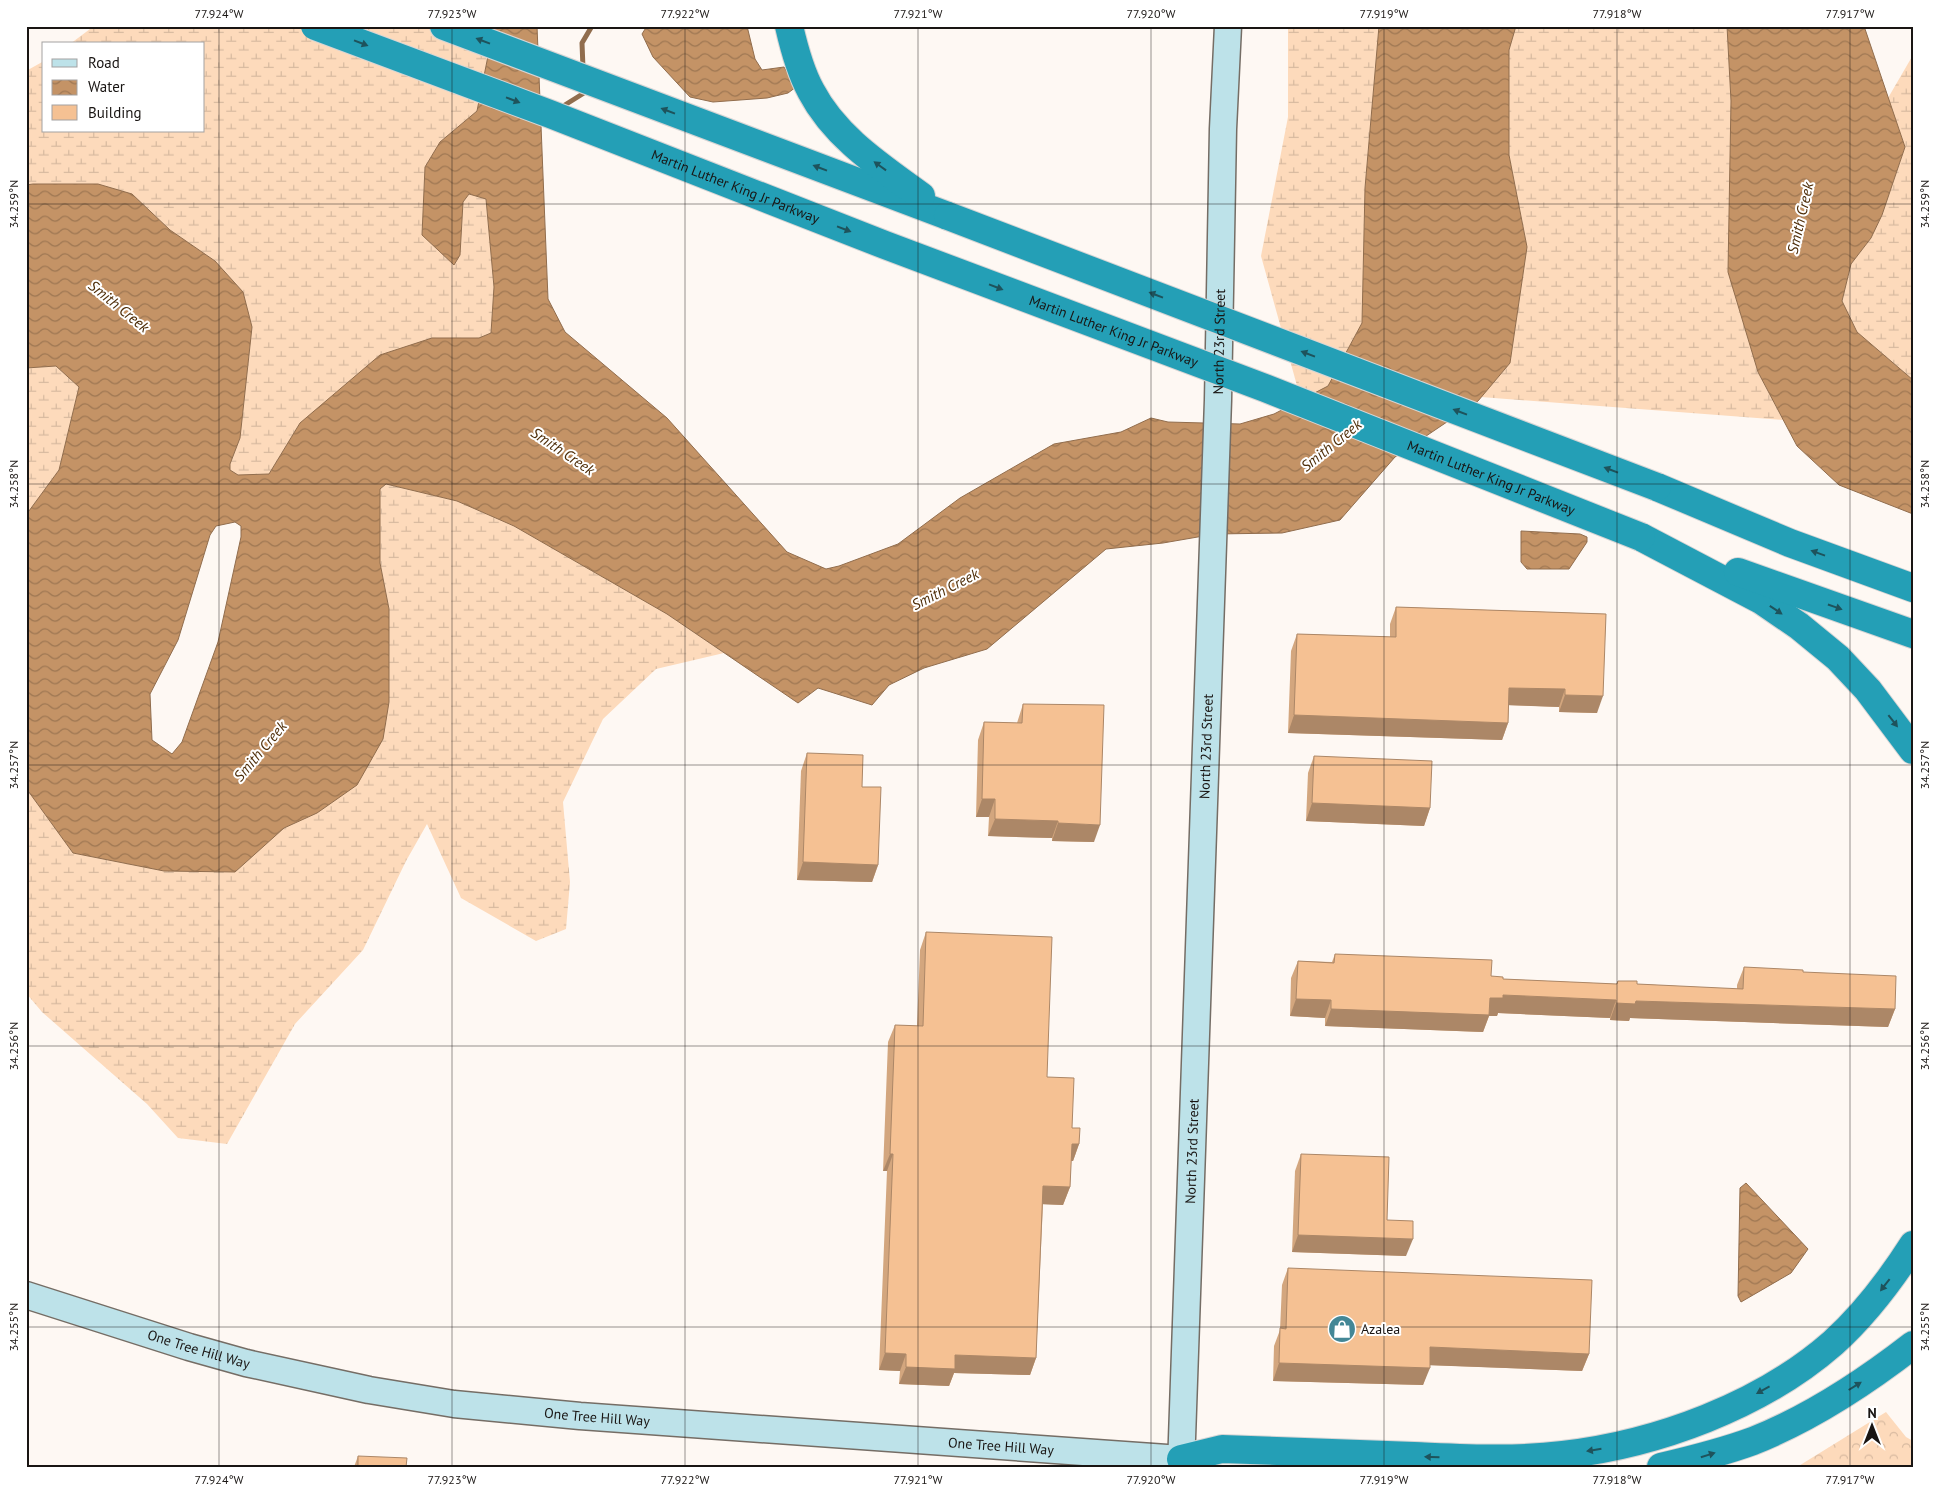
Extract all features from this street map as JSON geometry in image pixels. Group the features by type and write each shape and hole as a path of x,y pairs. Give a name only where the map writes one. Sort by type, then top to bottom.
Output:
{"highway":[{"name":"Martin Luther King Jr Parkway","path":"315,26 550,114 885,245 1265,388 1640,538 1913,634"},
{"path":"444,26 1657,487 1790,543 1913,588"},
{"path":"789,26 796,55 811,91 836,128 871,159 948,216"},
{"path":"1640,538 1762,600 1800,626 1838,658 1868,690 1913,750"},
{"path":"1189,1464 1222,1449 1508,1459 1562,1456 1621,1446 1674,1431 1734,1406 1790,1375 1832,1343 1867,1309 1898,1269 1913,1245"},
{"path":"1661,1467 1753,1441 1815,1411 1878,1371 1913,1345"}],"main road":[{"name":"North 23rd Street","path":"1189,1464 1218,400 1223,129 1228,26"},
{"name":"One Tree Hill Way","path":"26,1295 189,1347 246,1362 369,1390 454,1404 1189,1464"}],"green space":[{"path":"94,26 494,26 477,111 440,142 425,167 422,234 454,265 460,255 463,202 469,194 486,199 494,287 491,333 479,338 432,338 300,423 269,474 238,475 230,470 230,464 240,438 252,327 242,291 215,261 170,230 132,194 33,184 26,185 26,71 42,62 42,132 205,132 205,42 73,42"},
{"path":"1288,26 1379,26 1365,188 1362,323 1328,386 1301,400 1261,256 1288,117"},
{"path":"1516,26 1727,26 1731,101 1758,372 1783,420 1481,397 1510,363 1527,247 1509,155 1509,50"},
{"path":"1913,55 1913,380 1857,332 1842,301 1851,264 1871,238 1882,215 1905,147 1888,98"},
{"path":"56,366 79,387 59,470 26,515 26,368"},
{"path":"386,484 457,501 514,526 667,614 724,653 656,669 603,719 563,802 570,882 566,929 536,941 461,898 427,824 406,861 363,950 295,1024 227,1144 178,1138 147,1104 42,1012 26,993 26,788 73,853 164,871 235,872 284,828 317,813 389,609 380,563 380,489"},
{"path":"1886,1412 1906,1437 1913,1441 1913,1467 1797,1467"}],"water":[{"name":"Smith Creek","path":"494,26 537,26 548,299 565,332 667,418 787,552 826,569 898,544 960,498 1054,444 1121,432 1151,418 1168,422 1240,424 1274,414 1328,386 1362,323 1365,188 1379,26 1516,26 1509,50 1509,155 1527,247 1510,363 1478,401 1395,457 1340,520 1282,533 1215,534 1163,543 1106,549 987,649 924,668 889,685 872,705 818,688 798,703 667,614 514,526 457,501 386,484 380,489 380,563 389,609 389,702 383,739 357,785 317,813 284,828 235,872 164,871 73,853 26,788 26,515 59,470 79,387 56,366 26,368 26,185 98,184 132,194 170,230 215,261 243,292 252,327 240,438 230,464 230,470 238,475 269,474 300,423 380,355 432,338 479,338 491,333 494,287 486,199 469,194 463,202 460,255 454,265 422,235 425,167 440,142 477,111","holes":["235,522 241,526 241,537 218,642 182,742 172,754 152,740 150,694 178,640 210,535 216,526"]},
{"path":"647,26 747,26 755,59 762,70 784,67 796,87 788,93 767,98 713,102 690,97 653,57 642,34"},
{"name":"Smith Creek","path":"1727,26 1864,26 1905,147 1882,215 1871,238 1851,264 1842,301 1857,332 1913,380 1913,514 1839,485 1797,446 1758,372 1728,272 1731,101"},
{"path":"1521,531 1580,534 1587,537 1587,542 1569,569 1527,569 1521,562"},
{"path":"1746,1183 1808,1249 1791,1273 1741,1302 1738,1296 1740,1188"}],"building":[{"path":"1396,607 1606,614 1603,696 1565,695 1565,689 1509,688 1508,723 1294,715 1297,634 1396,637"},
{"path":"1023,704 1104,705 1100,825 1058,823 1058,821 995,819 995,799 982,799 984,722 1022,723"},
{"path":"807,753 863,755 862,787 881,787 878,865 803,862"},
{"path":"1314,756 1432,761 1430,808 1312,803"},
{"path":"926,932 1052,937 1047,1077 1074,1078 1072,1128 1080,1128 1079,1144 1072,1144 1070,1187 1043,1186 1036,1358 955,1355 955,1369 906,1367 906,1354 885,1353 893,1154 890,1154 895,1025 923,1026"},
{"path":"1335,954 1492,960 1491,976 1503,977 1503,979 1617,984 1618,981 1637,981 1637,984 1743,989 1744,967 1803,970 1803,972 1896,976 1895,1009 1636,1001 1635,1004 1616,1003 1616,1000 1503,995 1503,998 1490,998 1489,1015 1331,1009 1331,1000 1296,999 1298,961 1334,963"},
{"path":"1301,1154 1389,1157 1387,1220 1413,1221 1413,1239 1298,1235"},
{"path":"1288,1268 1592,1280 1589,1354 1430,1347 1430,1368 1279,1363 1280,1328 1286,1329"},
{"path":"358,1456 407,1458 406,1467 358,1467"}],"waterway":[{"path":"583,68 582,43 592,26"},
{"path":"560,108 584,93 583,87"}],"place":[{"name":"Azalea","path":"1342,1329"}]}
